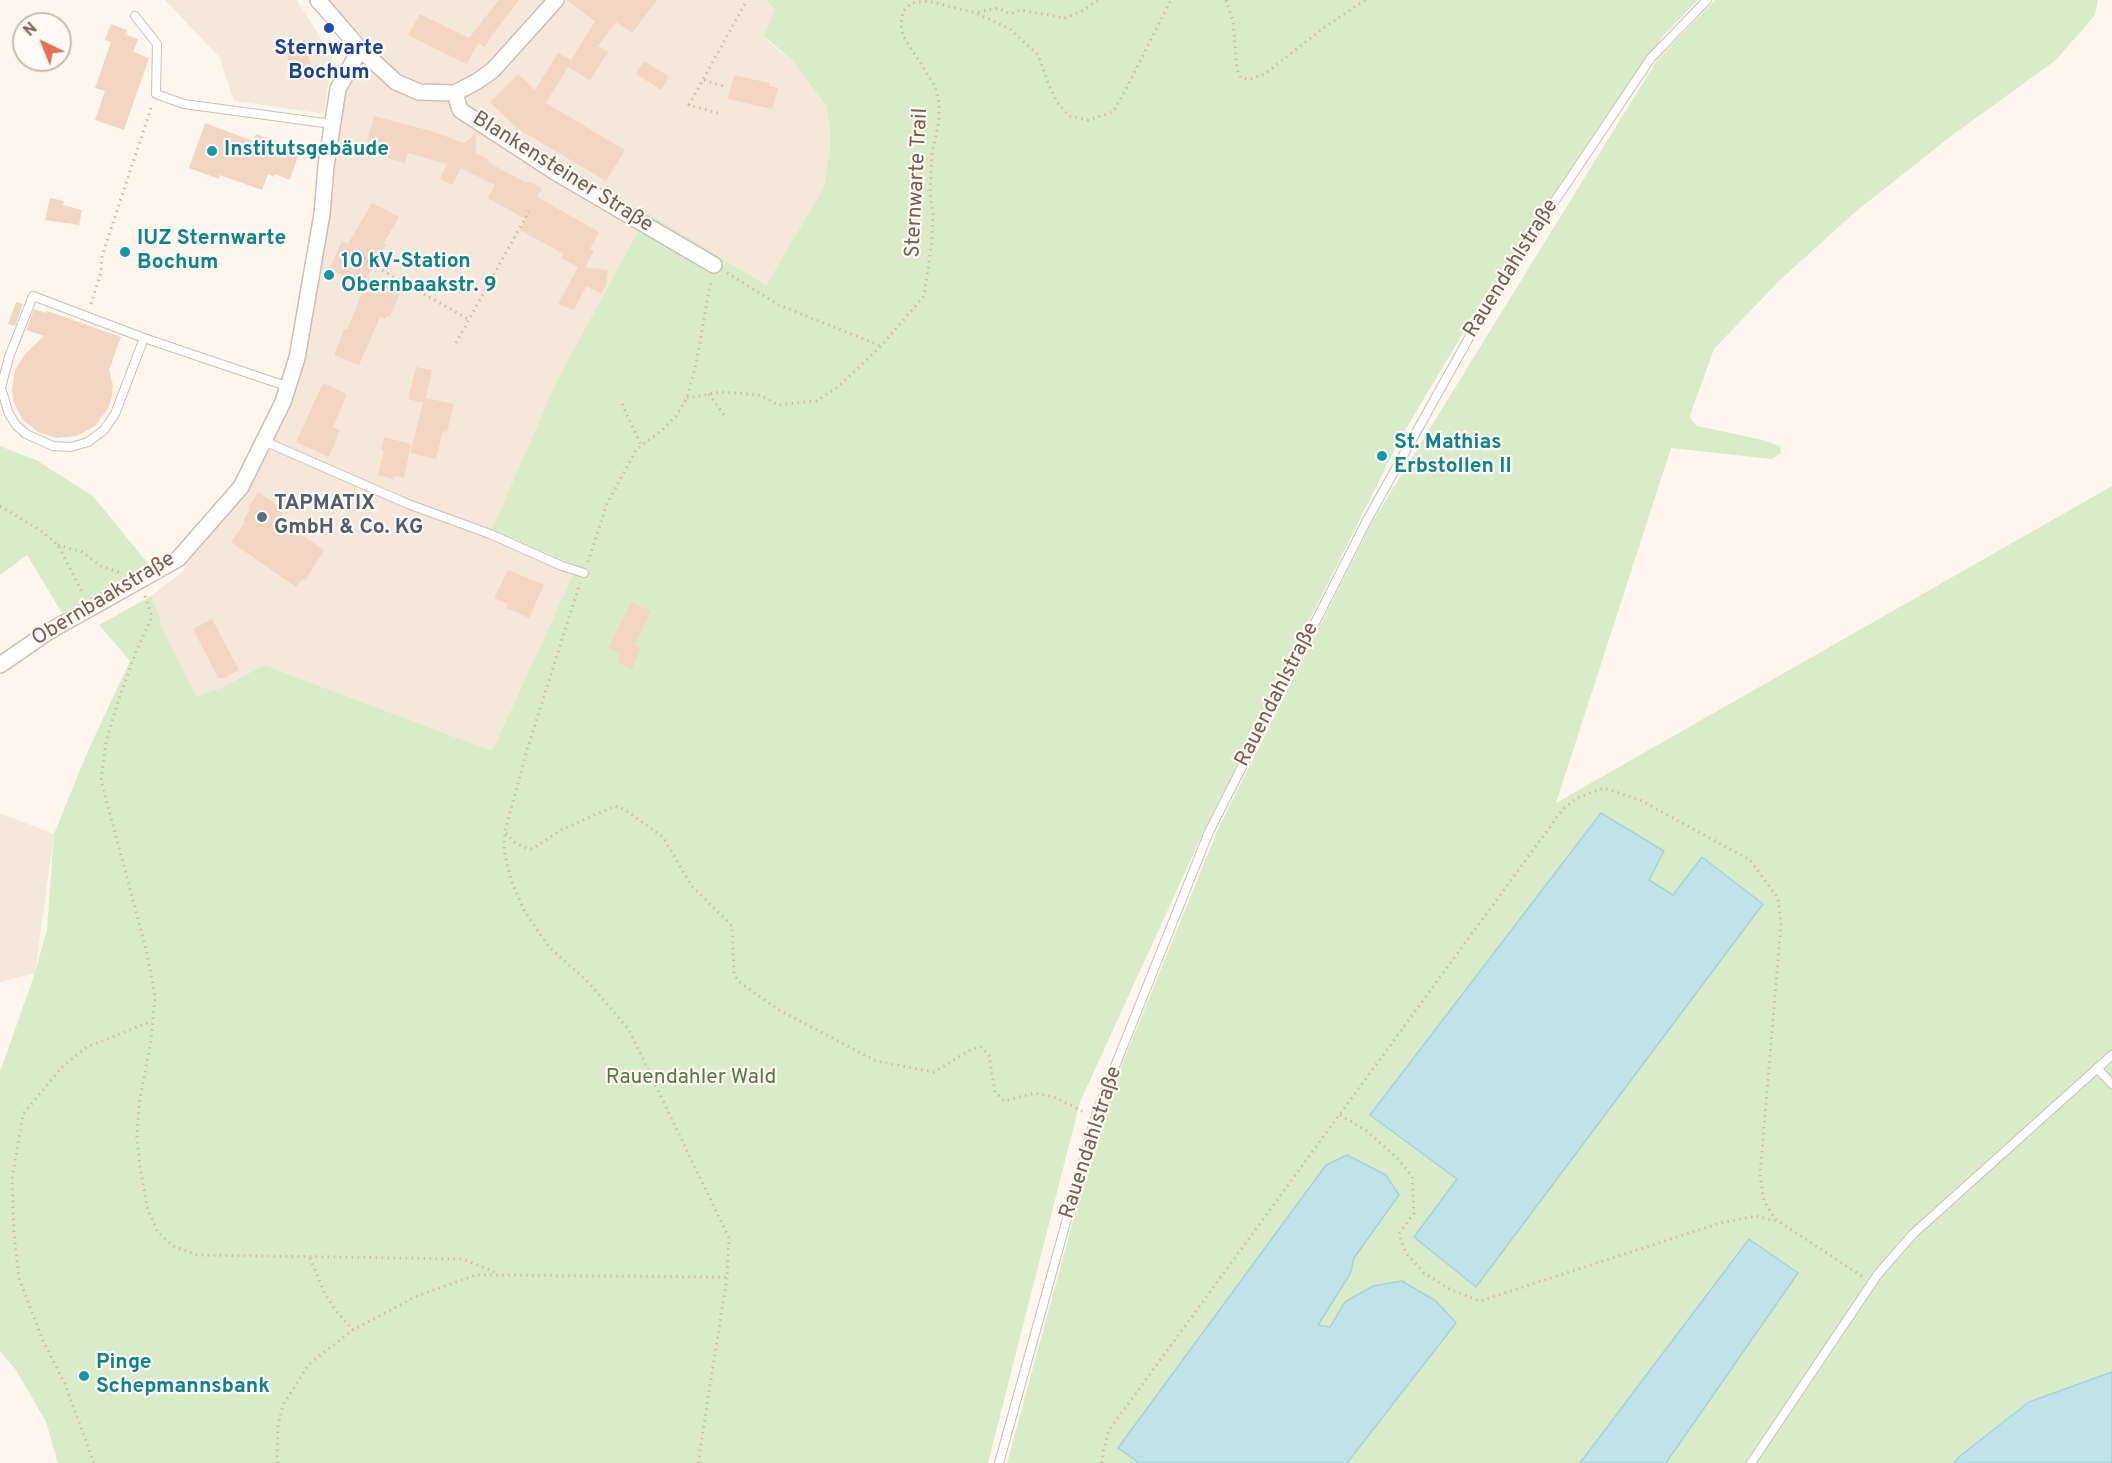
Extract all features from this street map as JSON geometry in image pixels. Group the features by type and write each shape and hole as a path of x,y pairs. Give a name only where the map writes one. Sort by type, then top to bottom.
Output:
{"street":[{"name":"Blankensteiner Straße","path":"318,0 360,49 396,82 418,92 455,93 493,70 556,0"},
{"name":"Obernbaakstraße","path":"0,665 48,632 178,559 241,487 289,387 297,358 317,247 338,89 360,49"},
{"name":"Blankensteiner Straße","path":"455,93 460,110 678,252 714,265"}],"lane":[{"name":"Rauendahlstraße","path":"999,1463 1095,1118 1209,832 1366,522 1499,284 1651,58 1707,0"},
{"path":"135,16 157,44 156,94 183,104 332,124"},
{"path":"144,338 115,414 104,430 88,441 71,447 53,446 26,434 9,414 1,388 9,357 33,296 144,338 289,387"},
{"path":"264,441 408,504 490,534 562,566 584,573"},
{"path":"1751,1463 1872,1283 1913,1234 2112,1055"},
{"path":"2097,1068 2112,1084"}],"path":[{"path":"718,113 689,105 747,0"},
{"path":"976,13 998,8 1010,14 1020,10 1065,18 1082,11 1098,0"},
{"name":"Sternwarte Trail","path":"687,398 721,392 760,395 778,405 817,401 838,386 881,346 924,296 932,241 933,216 930,191 932,153 939,121 939,102 935,86 903,36 901,25 903,11 912,3 928,2 976,13 1010,29 1038,55 1057,102 1069,116 1088,120 1113,111 1171,0"},
{"path":"1226,0 1233,20 1237,69 1241,78 1250,79 1265,74 1322,29 1365,0"},
{"path":"704,80 723,86"},
{"path":"94,295 101,272 102,256 156,94"},
{"path":"456,343 528,211"},
{"path":"365,257 364,260 468,319"},
{"path":"698,1463 727,1277 729,1238 628,1030 588,983 549,947 525,912 511,880 504,850 505,831 527,750 608,504 623,471 636,450 676,416 687,398 696,364 714,265 778,305 881,346"},
{"path":"710,394 726,418"},
{"path":"622,404 641,445"},
{"path":"0,506 40,530 58,545 82,552 106,569 129,574 139,582 152,617 120,696 106,741 100,780 152,973 155,997 151,1041 139,1104 137,1137 147,1207 157,1231 173,1246 197,1255 463,1259 480,1264 497,1273"},
{"path":"58,545 92,608"},
{"path":"1102,1463 1102,1452 1109,1430 1563,809 1578,798 1604,788 1640,800 1750,860 1778,898 1780,924 1760,1175 1764,1201 1775,1219 1872,1283"},
{"path":"505,831 514,842 532,849 561,830 615,806 624,809 663,837 691,885 732,926 734,973 738,981 779,1010 876,1061 934,1072 972,1049 981,1047 989,1055 995,1092 1004,1101 1035,1094 1054,1097 1095,1118"},
{"path":"94,1463 65,1384 43,1341 18,1278 12,1179 23,1114 63,1066 87,1047 152,1021"},
{"path":"1340,1115 1366,1131 1397,1158 1412,1176 1414,1214 1399,1234 1406,1253 1424,1273 1433,1279 1451,1290 1480,1301 1720,1223 1756,1216 1779,1222"},
{"path":"310,1258 325,1294 353,1330"},
{"path":"277,1463 278,1426 283,1405 309,1364 353,1330 383,1312 450,1283 476,1275 497,1273 727,1277"}],"shaded area":[{"path":"165,0 297,0 332,56 324,114 234,101 220,58"},
{"path":"325,0 766,0 775,10 768,41 794,62 826,106 830,127 830,148 823,189 766,285 648,213 558,378 493,530 577,566 492,751 264,665 223,687 196,696 160,622 160,616 151,596 184,571 186,550 240,485 285,389 340,90 360,49"},
{"path":"0,813 54,834 35,973 0,982"}],"green space":[{"name":"Rauendahler Wald","path":"766,0 1698,0 1663,36 1497,276 1401,437 1204,831 1080,1102 988,1463 58,1463 46,1422 16,1370 0,1351 0,1072 35,973 47,929 54,834 87,753 130,661 99,625 151,596 160,616 160,622 196,696 223,687 264,665 492,751 577,566 492,530 558,378 648,213 766,285 823,189 830,148 830,127 826,106 794,62 764,36 775,10"},
{"path":"1715,0 2098,0 2095,15 2056,60 1951,136 1854,213 1779,281 1714,349 1690,415 1692,421 1697,426 1763,440 1780,446 1781,453 1772,459 1671,448 1556,803 2112,486 2112,1463 1347,1463 1456,1323 1402,1281 1373,1286 1345,1302 1330,1327 1317,1325 1350,1274 1354,1258 1399,1195 1347,1155 1326,1165 1118,1448 1139,1463 1007,1463 1103,1111 1218,829 1371,524 1657,60"},
{"path":"0,446 36,460 93,496 149,565 62,613 27,555 0,575"}],"water":[{"path":"1601,813 1664,851 1649,880 1673,895 1702,857 1763,904 1476,1287 1414,1237 1457,1179 1370,1115"},
{"path":"1347,1155 1386,1175 1399,1195 1354,1258 1350,1274 1318,1325 1330,1327 1345,1302 1373,1286 1402,1281 1436,1301 1456,1323 1347,1463 1139,1463 1118,1448 1326,1165"},
{"path":"1749,1239 1798,1273 1666,1463 1580,1463"},
{"path":"2112,1372 2112,1463 1954,1463 2029,1402"}],"building":[{"path":"499,0 519,0 485,47 478,43 467,64 408,35 420,14 469,38"},
{"path":"566,0 657,0 632,33 616,22 598,46 608,52 590,80 568,67 546,103 625,150 606,181 518,129 490,102 518,74 535,90 558,53 571,60 595,21"},
{"path":"111,24 127,30 125,34 138,39 133,52 149,58 124,130 95,120 105,91 95,88 111,42 105,40"},
{"path":"306,40 313,78 292,81 285,44"},
{"path":"644,61 669,76 661,90 636,74"},
{"path":"734,75 769,83 769,86 778,88 772,109 728,99"},
{"path":"374,116 431,131 464,143 476,133 476,153 526,183 527,181 542,188 537,197 599,232 590,249 594,251 585,267 608,270 606,285 601,294 586,286 574,310 558,304 578,267 561,258 564,254 520,230 525,219 488,198 495,185 461,168 452,185 440,179 447,164 408,153 405,163 388,158 385,147 367,142"},
{"path":"205,123 253,141 256,134 300,150 290,180 275,174 274,177 268,174 262,190 220,175 219,179 189,168"},
{"path":"50,198 64,201 63,205 82,210 79,225 45,220"},
{"path":"372,203 399,217 362,286 330,268 342,241 348,244"},
{"path":"368,278 401,291 390,317 387,316 386,319 380,317 359,365 334,355"},
{"path":"16,302 23,304 15,326 8,324"},
{"path":"34,309 46,313 47,311 121,337 109,370 113,385 108,409 95,426 77,436 57,438 38,432 22,419 13,400 15,370 25,354 44,336 26,330"},
{"path":"416,367 432,370 426,398 454,404 447,432 443,431 436,459 410,453 423,403 408,399"},
{"path":"323,383 347,394 333,427 340,430 329,457 296,442"},
{"path":"384,437 411,444 404,478 394,476 393,479 378,475 384,451 381,450"},
{"path":"258,492 285,510 279,520 324,550 305,581 302,579 296,587 231,542 245,522 243,521 250,509 248,508"},
{"path":"508,570 544,585 529,618 506,608 508,604 494,598"},
{"path":"631,602 651,611 635,645 641,648 632,669 617,662 620,654 608,648"},
{"path":"212,619 239,670 224,678 218,678 193,629"}],"place":[{"name":"Sternwarte Bochum","path":"329,28"},
{"name":"Institutsgebäude","path":"212,151"},
{"name":"IUZ Sternwarte Bochum","path":"125,252"},
{"name":"10 kV-Station Obernbaakstr. 9","path":"329,275"},
{"name":"St. Mathias Erbstollen II","path":"1382,456"},
{"name":"TAPMATIX GmbH & Co. KG","path":"262,517"},
{"name":"Pinge Schepmannsbank","path":"84,1376"}]}
